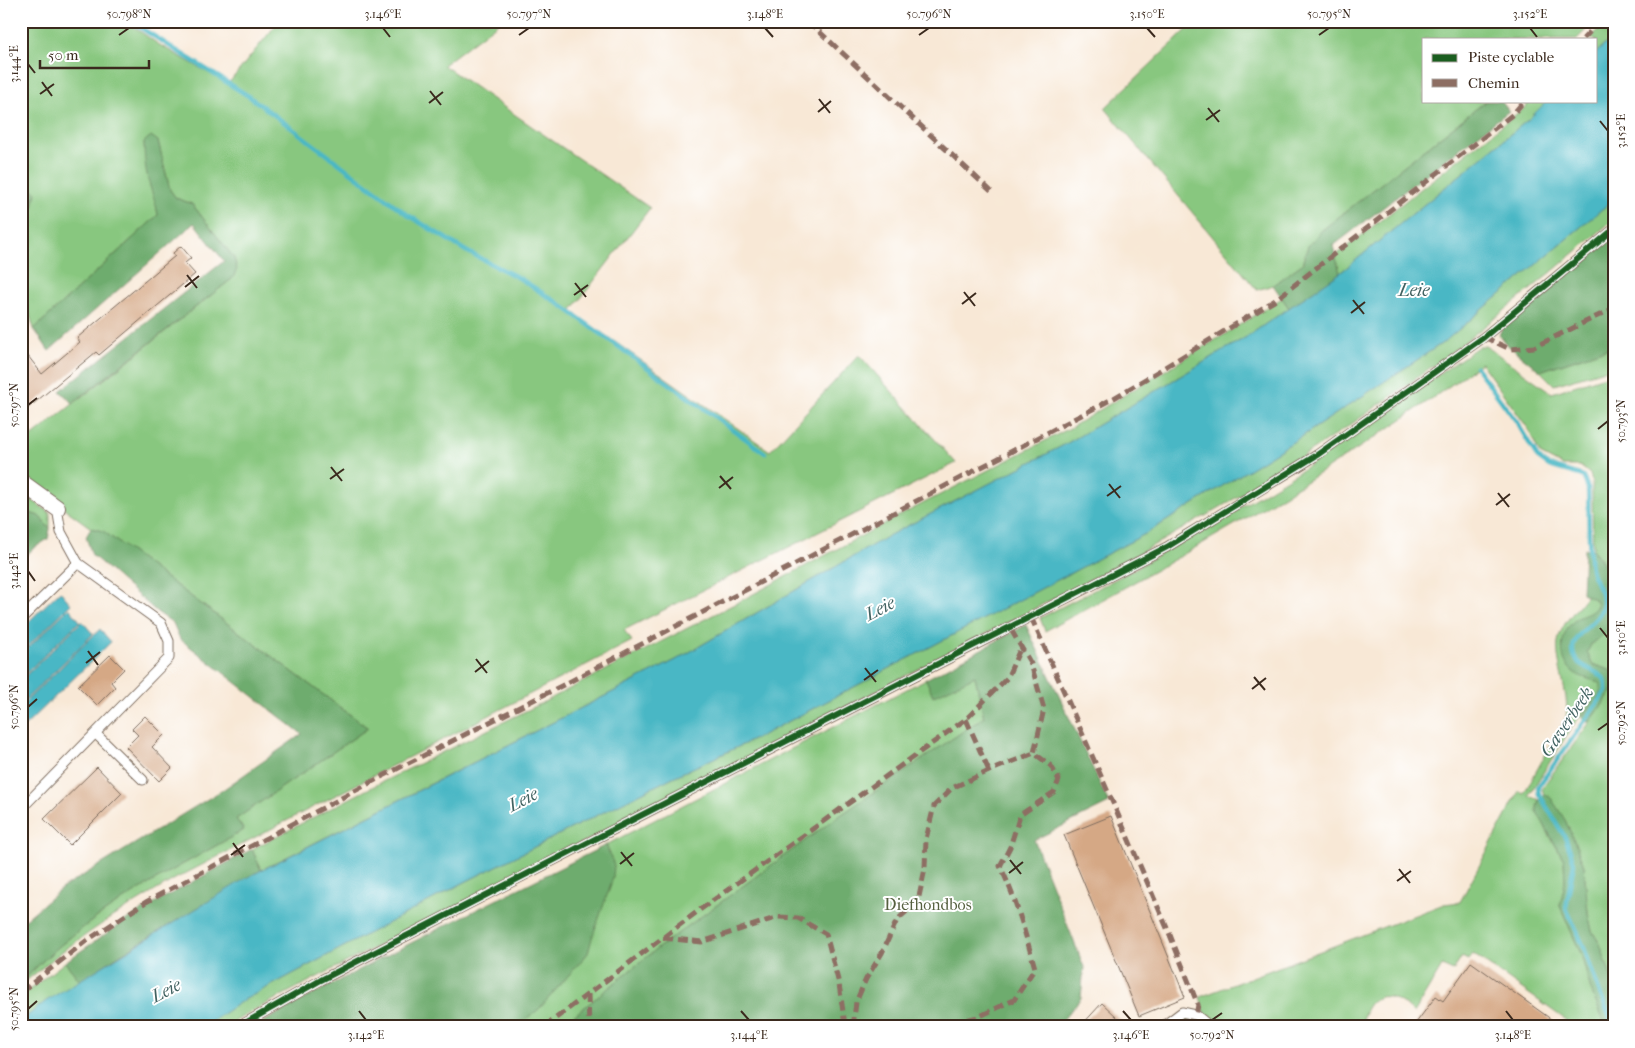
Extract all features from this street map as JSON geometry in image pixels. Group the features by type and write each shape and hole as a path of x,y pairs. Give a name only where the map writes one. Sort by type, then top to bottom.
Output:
{"street":[{"path":"21,482 56,508"}],"lane":[{"path":"238,1027 321,980 1167,547 1317,455 1484,337 1614,229"},
{"path":"21,809 169,658 169,641 161,623 78,563 62,532 56,508"},
{"path":"21,619 78,563"},
{"path":"96,734 143,780"},
{"path":"1162,1027 1182,1012 1196,1015 1211,1027"}],"green space":[{"path":"21,21 125,21 158,44 228,84 279,21 501,21 443,65 650,208 571,311 770,451 859,355 956,463 624,630 632,641 175,879 112,917 64,950 21,985 45,959 98,917 155,880 244,830 236,819 368,728 103,531 91,528 21,477 21,445 233,278 234,258 192,204 176,198 170,190 158,141 144,142 148,180 158,215 34,329 21,285 21,211 28,210 31,186 21,181"},
{"path":"1196,21 1595,21 1578,38 1422,38 1422,102 1485,102 1321,231 1308,246 1302,264 1273,285 1257,290 1105,108"},
{"path":"1608,21 1614,21 1614,36 1598,51 1598,38 1590,38"},
{"path":"1485,102 1502,102 1509,111 1333,246 1340,273 1289,308 1273,285 1302,264 1308,246 1321,231"},
{"path":"1529,102 1546,102 1529,119 1340,273 1335,256 1524,108"},
{"path":"151,136 158,141 170,190 176,198 192,204 234,258 237,269 233,278 73,403 60,391 224,261 194,223 49,351 34,329 158,215 145,160 144,142"},
{"path":"21,181 31,186 36,193 33,207 21,211"},
{"path":"1614,199 1614,219 1483,328 1392,396 1298,460 1207,515 1078,586 808,727 312,980 245,1015 227,1027 203,1027 242,1001 463,883 673,777 755,739 1147,533 1304,435 1444,342"},
{"path":"1614,230 1614,346 1540,371 1505,343 1499,335 1502,328"},
{"path":"1282,298 1289,308 1248,336 1066,444 890,535 676,660 261,870 252,849 540,704 1070,428"},
{"path":"1479,346 1485,346 1493,351 1552,393 1614,373 1614,589 1601,559 1593,550 1592,482 1590,474 1580,466 1563,466 1540,454 1527,427 1481,363 1376,437 1268,505 1213,538 1045,631 1040,618 1129,572 1313,463"},
{"path":"1614,346 1614,367 1554,385 1540,371"},
{"path":"21,492 50,513 50,529 39,516 21,510"},
{"path":"21,510 39,516 50,529 48,539 21,560"},
{"path":"91,528 103,531 368,728 236,819 244,830 155,880 98,917 45,959 21,983 21,923 61,889 224,789 302,734 180,639 173,623 157,612 92,555 86,537"},
{"path":"1584,549 1593,550 1606,569 1610,578 1613,597 1610,630 1592,643 1587,652 1592,664 1612,671 1614,689 1589,723 1581,717 1600,693 1600,683 1580,676 1571,670 1562,651 1566,630 1575,620 1593,611 1597,605 1594,599 1582,593"},
{"path":"1587,595 1594,599 1597,605 1589,614 1577,618 1571,670 1600,683 1601,692 1574,724 1529,795 1539,800 1537,807 1547,831 1564,860 1565,882 1560,906 1581,954 1591,990 1606,1027 1562,1027 1566,1020 1473,954 1468,960 1462,957 1453,971 1442,966 1414,1013 1393,998 1379,997 1373,1001 1363,1017 1366,1027 1221,1027 1205,1014 1200,997 1444,904 1460,902 1519,791 1524,793 1566,718 1566,698 1559,664 1558,643 1565,624"},
{"path":"1614,611 1614,683 1612,671 1592,664 1587,652 1592,643 1610,629"},
{"name":"Diefhondbos","path":"1026,625 1109,803 1034,840 1084,967 1081,998 1057,1027 560,1027 658,948 832,821 984,717 975,676 933,696 926,679"},
{"path":"975,676 984,717 832,821 658,948 560,1027 516,1027 539,1009 588,953 610,853 606,845 926,679 933,695"},
{"path":"1614,689 1614,986 1600,944 1592,931 1588,913 1584,866 1565,820 1549,796 1544,795 1542,788"},
{"path":"1544,795 1549,795 1565,820 1584,866 1588,913 1592,931 1600,944 1614,986 1614,1027 1606,1027 1591,990 1581,954 1560,906 1565,882 1564,860 1537,812 1538,802"},
{"path":"606,845 614,865 613,878 588,953 539,1009 516,1027 254,1027 385,956"},
{"path":"252,849 261,870 121,954 80,981 65,962 156,902"},
{"path":"65,962 80,981 46,1001 21,1021 21,996"},
{"path":"1186,1016 1201,1027 1169,1027 1180,1018"}],"water":[{"name":"Leie","path":"1614,36 1614,199 1444,342 1304,435 1147,533 755,739 673,777 463,883 242,1001 203,1027 21,1027 21,1021 46,1001 248,877 676,660 890,535 1066,444 1248,336 1340,273 1529,119 1546,102 1598,102 1598,51"},
{"path":"60,591 71,604 21,653 21,629"},
{"path":"69,608 80,621 21,678 21,655"},
{"path":"82,621 93,634 21,704 21,680"},
{"path":"100,629 111,642 21,730 21,706"}],"building":[{"path":"181,246 191,258 185,263 195,274 99,355 96,352 21,414 21,347 42,374 80,342 77,338 175,256 173,253"},
{"path":"110,655 124,669 111,682 115,687 97,705 78,686"},
{"path":"145,716 164,735 152,747 172,768 159,781 126,747 138,735 132,729"},
{"path":"97,767 122,793 70,845 44,819"},
{"path":"1111,816 1185,997 1139,1016 1064,835"},
{"path":"1471,962 1562,1027 1413,1027 1436,996 1443,1001"},
{"path":"1102,1003 1117,1017 1127,1027 1080,1027"}],"waterway":[{"path":"130,21 250,97 408,215 466,251 519,278 561,305 765,453"},
{"name":"Gaverbeek","path":"1476,367 1516,421 1538,458 1549,466 1583,476 1588,488 1591,569 1603,601 1599,615 1578,636 1573,649 1577,661 1602,676 1605,681 1606,691 1538,787 1539,794 1566,839 1574,863 1566,908 1583,945 1614,1027"}],"marked path":[{"path":"808,21 993,193"},
{"path":"1584,38 1600,21"},
{"path":"21,992 86,941 146,902 381,777 567,683 1114,398 1274,301 1513,114 1523,102"},
{"path":"1484,337 1510,349 1534,347 1614,308"},
{"path":"1031,617 1170,935 1198,1005 1196,1015"},
{"path":"923,1027 978,1017 1014,1000 1035,968 1024,929 1000,866 1010,847 1020,815 1054,792 1059,780 1051,766 1034,753 1044,709 1031,664 1010,628"},
{"path":"544,1027 701,909 966,719 1007,678 1021,647"},
{"path":"966,719 989,771"},
{"path":"853,1027 856,1002 866,979 882,953 897,920 918,901 925,869 926,839 934,806 952,788 1034,753"},
{"path":"663,938 702,942 778,917 798,918 826,934 839,984 845,1025 847,1027"},
{"path":"588,994 589,1027"}],"cycle path":[{"path":"238,1027 321,980 1167,547 1317,455 1484,337 1614,229"}]}
